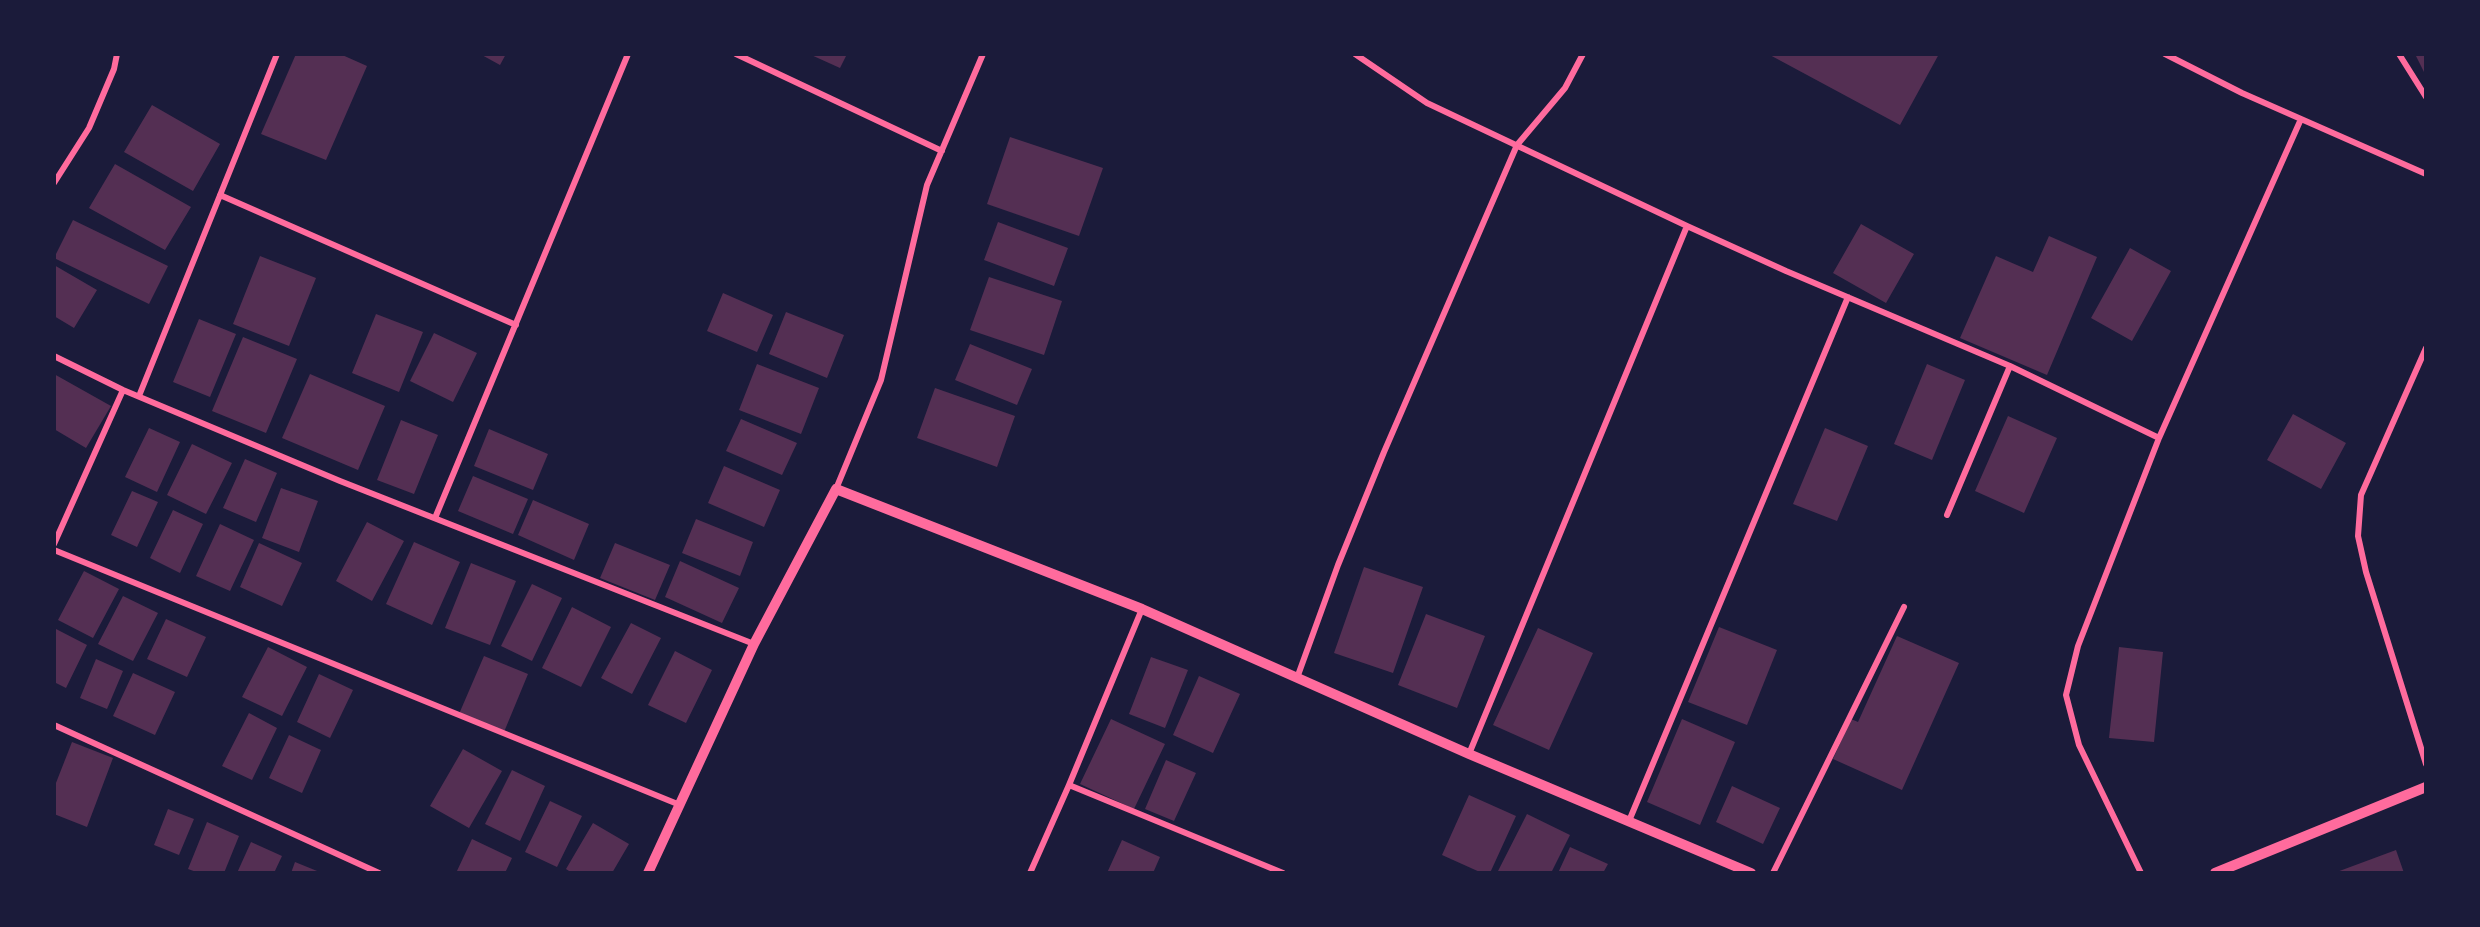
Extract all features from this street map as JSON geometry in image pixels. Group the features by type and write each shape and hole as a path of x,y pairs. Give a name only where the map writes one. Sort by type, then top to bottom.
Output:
{"street":[{"path":"54,183 89,128 114,69 117,54"},
{"path":"139,396 277,54"},
{"path":"435,519 628,54"},
{"path":"736,54 942,151"},
{"path":"648,873 754,644 836,489 881,380 927,185 983,54"},
{"path":"1355,54 1427,103 1687,226 2010,366 2159,438"},
{"path":"1297,678 1338,566 1384,452 1517,145 1565,88 1583,54"},
{"path":"2165,54 2242,93 2426,174"},
{"path":"2399,54 2426,98"},
{"path":"2141,873 2079,745 2066,695 2078,646 2159,438 2301,119"},
{"path":"220,195 516,325"},
{"path":"1469,754 1687,226"},
{"path":"1629,821 1848,297"},
{"path":"2426,348 2361,495 2358,536 2366,572 2426,765"},
{"path":"54,356 123,390 340,481 754,644"},
{"path":"1947,515 2010,366"},
{"path":"54,544 123,390"},
{"path":"836,489 1142,609 1469,754 1751,873"},
{"path":"54,550 680,805"},
{"path":"1773,873 1904,607"},
{"path":"1030,873 1070,785 1142,609"},
{"path":"54,725 379,873"},
{"path":"1070,785 1283,873"},
{"path":"2215,873 2426,787"}],"building":[{"path":"296,54 340,54 367,66 326,160 261,134"},
{"path":"480,54 506,54 500,65"},
{"path":"809,54 847,54 840,68"},
{"path":"1768,54 1939,54 1900,125"},
{"path":"2415,54 2426,54 2426,76"},
{"path":"152,105 220,144 193,191 124,152"},
{"path":"1010,137 1103,168 1079,236 987,204"},
{"path":"115,164 191,207 165,250 89,208"},
{"path":"73,220 168,266 149,304 54,258"},
{"path":"998,222 1068,248 1054,286 984,260"},
{"path":"1861,224 1914,254 1886,303 1833,273"},
{"path":"2049,236 2097,257 2047,375 1960,338 1996,256 2033,272"},
{"path":"2130,248 2171,271 2132,341 2091,318"},
{"path":"260,256 316,278 289,346 233,324"},
{"path":"54,265 97,290 74,328 54,316"},
{"path":"989,277 1062,301 1044,355 970,330"},
{"path":"723,293 773,315 757,352 707,331"},
{"path":"786,312 844,335 827,378 769,354"},
{"path":"376,314 423,332 399,392 352,373"},
{"path":"199,319 236,334 210,397 173,382"},
{"path":"434,333 477,353 453,402 410,381"},
{"path":"243,337 297,359 266,433 212,411"},
{"path":"970,344 1032,369 1017,405 955,380"},
{"path":"757,364 819,388 801,434 739,410"},
{"path":"1927,364 1965,380 1932,460 1894,444"},
{"path":"54,374 111,406 86,448 54,429"},
{"path":"310,374 385,406 358,470 282,438"},
{"path":"935,388 1015,416 997,467 917,438"},
{"path":"2293,414 2346,443 2321,489 2267,460"},
{"path":"2008,416 2057,438 2024,513 1975,491"},
{"path":"741,419 797,443 782,475 726,451"},
{"path":"401,420 438,435 414,494 377,480"},
{"path":"149,428 180,442 157,492 125,477"},
{"path":"1825,428 1868,446 1837,521 1793,504"},
{"path":"489,429 548,454 533,490 474,466"},
{"path":"192,444 232,463 206,514 167,495"},
{"path":"245,459 277,473 256,522 223,508"},
{"path":"724,466 780,490 764,527 708,503"},
{"path":"473,476 528,499 513,534 458,511"},
{"path":"281,488 318,501 299,552 262,538"},
{"path":"132,491 158,502 137,547 111,535"},
{"path":"533,500 589,524 574,560 518,535"},
{"path":"173,510 203,524 180,573 150,558"},
{"path":"696,519 753,542 740,576 682,553"},
{"path":"367,522 404,541 372,601 336,581"},
{"path":"220,524 254,540 230,591 196,576"},
{"path":"414,542 460,562 432,625 386,604"},
{"path":"259,543 302,563 282,606 240,587"},
{"path":"615,543 670,565 655,600 600,578"},
{"path":"680,561 739,588 722,623 665,597"},
{"path":"471,563 516,581 490,645 445,628"},
{"path":"1364,567 1423,587 1393,673 1334,653"},
{"path":"84,571 119,589 93,638 58,620"},
{"path":"532,584 562,598 532,661 501,646"},
{"path":"123,596 158,613 133,661 98,644"},
{"path":"572,607 611,627 581,687 542,668"},
{"path":"1426,614 1485,636 1457,708 1398,685"},
{"path":"166,619 206,637 187,677 147,659"},
{"path":"631,623 661,638 632,694 601,678"},
{"path":"1719,627 1777,650 1747,725 1688,702"},
{"path":"1538,628 1593,653 1549,750 1493,725"},
{"path":"56,629 87,645 66,688 54,682 54,633"},
{"path":"1897,636 1959,663 1902,790 1833,759 1851,719 1858,722"},
{"path":"268,647 307,667 282,716 242,697"},
{"path":"2119,647 2163,652 2154,742 2109,738"},
{"path":"675,651 712,670 686,723 648,705"},
{"path":"484,656 528,674 504,732 459,714"},
{"path":"1151,657 1188,670 1165,728 1129,714"},
{"path":"96,659 123,671 107,709 80,698"},
{"path":"133,673 175,692 155,735 113,716"},
{"path":"319,674 353,690 330,738 297,722"},
{"path":"1199,676 1240,694 1213,753 1173,735"},
{"path":"249,713 277,728 252,780 222,766"},
{"path":"1111,719 1165,744 1134,809 1080,784"},
{"path":"1682,719 1735,742 1700,825 1647,802"},
{"path":"289,735 321,750 302,793 269,778"},
{"path":"72,742 113,758 87,827 54,814 54,788"},
{"path":"463,749 502,771 469,828 430,806"},
{"path":"1166,760 1196,773 1174,821 1145,809"},
{"path":"512,770 545,786 520,841 485,824"},
{"path":"1732,786 1780,808 1763,844 1716,822"},
{"path":"1469,795 1516,816 1490,873 1482,873 1442,855"},
{"path":"550,801 582,816 557,867 525,852"},
{"path":"168,809 194,819 179,855 154,845"},
{"path":"1527,814 1570,835 1551,873 1497,873"},
{"path":"207,822 239,836 224,873 199,873 188,869"},
{"path":"593,823 629,844 612,873 572,873 566,869"},
{"path":"472,839 512,858 505,873 456,873"},
{"path":"1122,840 1160,857 1153,873 1107,873"},
{"path":"251,842 282,856 274,873 237,873"},
{"path":"1570,847 1608,864 1603,873 1558,873"},
{"path":"2396,850 2404,873 2334,873"},
{"path":"295,862 322,873 291,873"}]}
